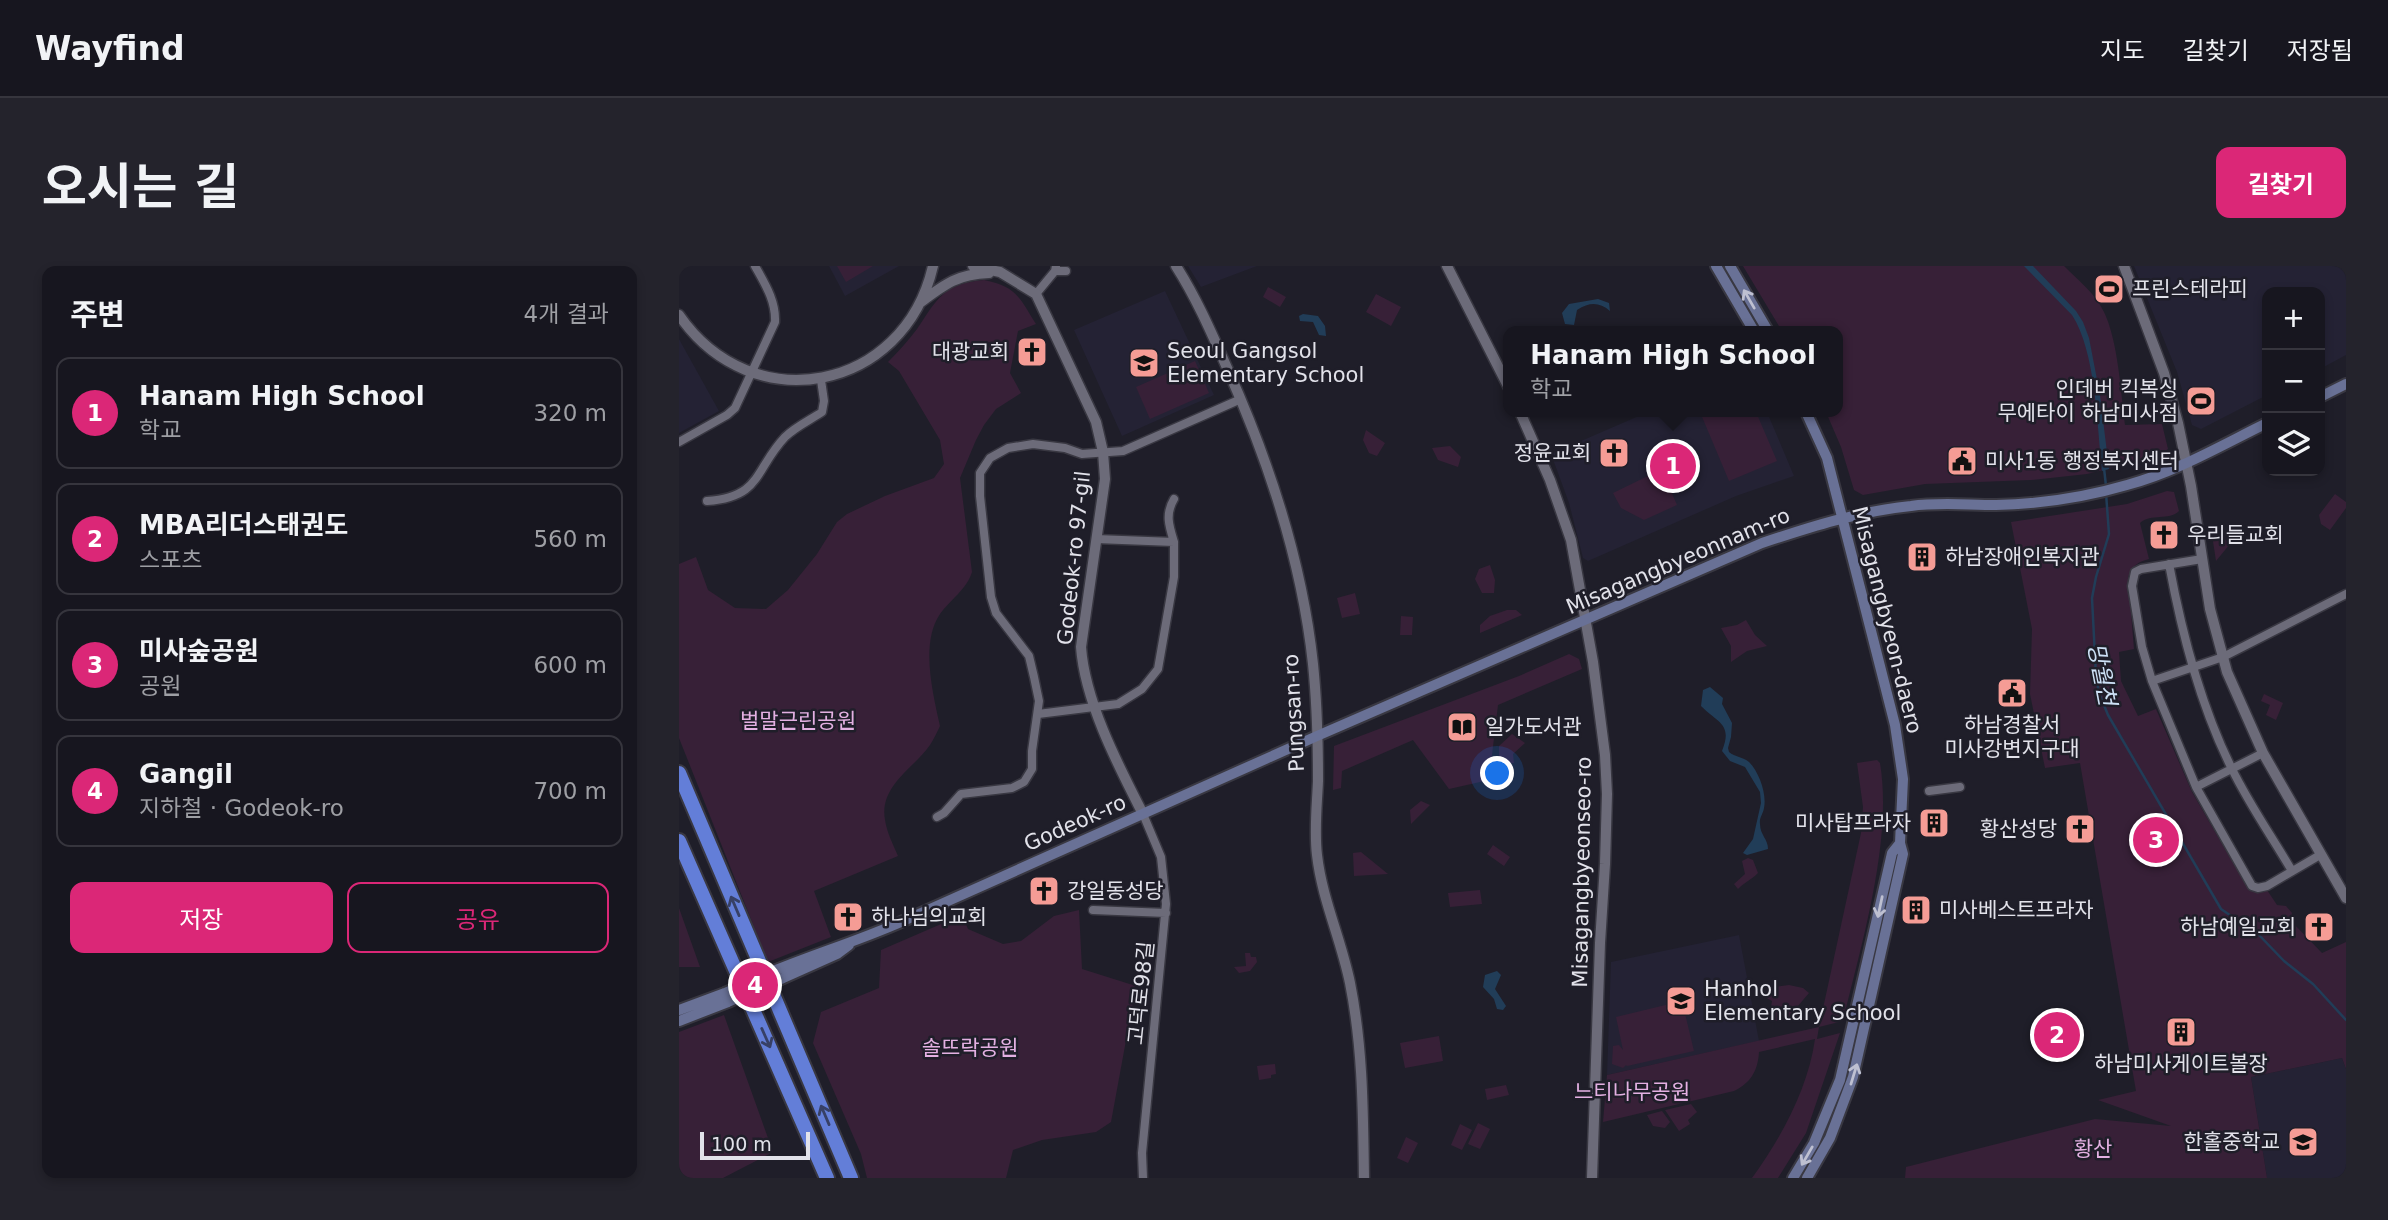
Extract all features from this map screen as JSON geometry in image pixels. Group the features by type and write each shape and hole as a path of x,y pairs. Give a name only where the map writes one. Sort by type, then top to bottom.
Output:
{"highway":[{"path":"679,774 851,1178"},
{"path":"679,841 827,1178"}],"main road":[{"path":"1716,266 1751,326"},
{"path":"1730,266 1765,326"},
{"path":"2325,394 2346,384"},
{"name":"Misagangbyeon-daero","path":"1807,1178 1830,1138 1853,1077 1903,854 1900,843 1903,779 1899,746 1827,458 1808,417"},
{"name":"Misagangbyeonnam-ro","path":"1317,736 1762,543 1817,524 1912,505 1998,505 2126,486 2186,462 2262,425"},
{"name":"Godeok-ro","path":"679,1021 726,997 837,954 849,945 1317,736"},
{"name":"Misagangbyeon-daero","path":"1793,1178 1814,1143 1840,1080 1892,853 1900,843"},
{"name":"Godeok-ro","path":"679,1010 726,997"}],"street":[{"path":"679,442 735,408 775,322 771,295 755,266"},
{"path":"679,314 699,340 722,359 751,373 788,381 821,380 873,357 892,343 919,303 933,266"},
{"path":"973,266 996,269 1036,294 1055,269 1066,271"},
{"name":"Pungsan-ro","path":"1176,266 1202,312 1241,399 1274,486 1302,594 1313,663 1317,736 1316,851 1324,896 1350,982 1357,1027 1364,1098 1364,1178"},
{"path":"1447,266 1503,376"},
{"path":"2124,266 2164,373 2186,462 2210,609 2223,657 2263,753 2346,898"},
{"path":"919,303 949,281 996,269"},
{"name":"Godeok-ro 97-gil","path":"1036,294 1096,422 1103,452 1105,479 1081,647 1083,667 1094,706 1143,814"},
{"path":"707,501 735,496 750,487 787,435 822,412 824,401 821,380"},
{"path":"937,817 961,794 1012,788 1024,782 1032,769 1031,751 1039,701 1029,656 996,613 991,597 980,496 980,473 990,458 1008,448 1033,444 1065,448 1082,454 1123,451 1241,399"},
{"name":"Misagangbyeonseo-ro","path":"1522,417 1550,480 1571,540 1601,718 1607,794 1592,1178"},
{"path":"1038,714 1118,704 1142,689 1158,669 1174,577 1174,542 1168,523 1168,509 1174,499"},
{"path":"1096,540 1174,542"},
{"path":"2202,559 2141,569 2135,572 2132,579 2142,647 2152,681 2196,787 2252,886 2267,886 2320,855"},
{"path":"2169,564 2192,667 2231,768 2292,871"},
{"path":"2152,681 2223,657 2346,594"},
{"path":"2196,787 2263,753"},
{"path":"1929,792 1961,787"},
{"name":"고덕로98길","path":"1143,814 1161,858 1166,890 1142,1153 1143,1178"},
{"path":"1093,910 1166,913"}],"shaded area":[{"path":"829,266 899,266 845,296"},
{"path":"1188,266 1257,266 1201,287"},
{"path":"2134,266 2346,266 2346,355 2325,366 2325,287 2262,287 2262,398 2201,429 2192,425 2177,372"},
{"name":"Seoul Gangsol Elementary School","path":"1165,291 1214,395 1122,436 1074,330"},
{"path":"679,339 719,411 679,433"},
{"path":"1636,417 1769,417 1794,476 1736,496 1588,561 1583,558 1569,503 1551,454"},
{"name":"Hanhol Elementary School","path":"1739,935 1759,1041 1607,1075 1611,962"},
{"name":"한홀중학교","path":"2342,1058 2346,1069 2346,1178 2267,1178 2251,1077"}],"green space":[{"path":"837,266 873,266 846,282"},
{"path":"1743,266 2064,266 2096,299 2109,324 2118,367 2125,425 2162,424 2168,449 2154,458 2087,474 2031,480 1925,484 1863,495 1854,490 1841,447 1828,417 1843,417 1843,326 1779,326"},
{"name":"벌말근린공원","path":"984,280 1004,286 1016,294 1036,324 1018,331 1010,373 1021,393 996,409 984,425 960,478 972,572 962,589 940,614 931,639 930,669 940,726 930,745 899,779 887,797 885,820 898,856 814,891 831,937 768,962 679,738 679,564 696,557 708,590 735,608 766,609 788,590 817,554 837,522 847,514 885,496 934,478 944,464 940,440 899,371 888,362 943,294 959,285"},
{"path":"1268,287 1286,297 1280,307 1263,297"},
{"path":"1376,294 1401,307 1391,326 1366,312"},
{"path":"1195,361 1209,393 1150,419 1136,387"},
{"path":"1702,417 1758,417 1777,461 1729,481"},
{"path":"1366,430 1385,443 1377,456 1369,453 1363,440"},
{"path":"1450,446 1461,457 1458,467 1438,460 1432,448"},
{"path":"1654,473 1657,478 1664,475 1677,505 1644,520 1621,508 1613,493"},
{"name":"황산","path":"2167,491 2174,492 2179,511 2170,516 2149,518 2140,523 2149,559 2136,565 2128,577 2134,649 2119,652 2121,681 2138,716 2156,709 2192,792 2247,887 2256,891 2267,890 2277,905 2286,906 2292,913 2291,921 2322,953 2346,942 2346,1069 2342,1058 2251,1077 2267,1178 1905,1178 1906,1167 2095,1119 2171,1126 2098,1100 2136,1091 2080,763 2045,768 2030,694 2032,629 2011,522 2127,504"},
{"path":"2335,494 2346,502 2346,508 2330,530 2321,524 2319,515"},
{"path":"2217,532 2230,544 2216,561 2212,535"},
{"path":"1490,565 1495,580 1494,593 1482,593 1475,579 1479,569"},
{"path":"1355,593 1360,614 1342,618 1337,598"},
{"path":"1516,610 1522,615 1480,633 1480,625 1490,616"},
{"path":"1401,616 1413,617 1412,635 1400,635"},
{"path":"1746,620 1755,635 1767,646 1747,651 1731,662 1731,646 1721,628"},
{"path":"1569,654 1579,659 1582,669 1498,705 1489,780 1449,789 1413,740 1342,771 1341,788 1333,790 1334,746 1519,676"},
{"path":"2264,694 2283,703 2276,720 2266,715 2270,705 2261,701"},
{"path":"1512,734 1525,743 1513,754 1514,763 1499,763 1499,746"},
{"path":"1877,760 1880,763 1883,793 1882,826 1879,859 1866,927 1843,1021 1819,1027 1861,833 1863,807 1857,763"},
{"path":"1421,801 1430,805 1411,824 1410,810"},
{"path":"1493,845 1510,857 1504,866 1487,854"},
{"path":"1361,852 1388,874 1354,876 1353,853"},
{"path":"1748,858 1753,860 1758,873 1738,889 1734,884 1745,874 1742,861"},
{"path":"1480,890 1482,904 1450,907 1448,893"},
{"path":"679,908 700,967 679,967"},
{"name":"솔뜨락공원","path":"1079,910 1082,969 1136,986 1111,1122 1096,1132 1042,1140 1013,1150 1006,1178 867,1178 861,1154 813,1043 821,1012 879,988 881,950 962,915 968,929 1003,944 1021,941 1054,916"},
{"path":"1245,953 1256,957 1257,962 1250,971 1239,973 1234,967 1246,966"},
{"path":"1789,985 1803,988 1809,993 1786,1020 1769,1019 1772,1001 1765,997 1766,991 1773,987"},
{"path":"1682,1001 1694,1051 1626,1065 1623,1068 1612,1064 1613,1046 1619,1045 1623,1050 1616,1017"},
{"path":"724,1015 773,1152 723,1178 679,1178 679,1032"},
{"name":"느티나무공원","path":"1819,1027 1817,1039 1840,1033 1806,1133 1778,1178 1752,1178 1792,1112 1806,1076 1815,1039 1759,1052 1753,1075 1734,1091 1603,1122 1607,1075"},
{"path":"1439,1036 1443,1061 1405,1068 1400,1043"},
{"path":"1275,1064 1276,1074 1271,1075 1271,1078 1259,1080 1257,1066"},
{"path":"1506,1085 1509,1095 1487,1100 1485,1089"},
{"path":"1691,1104 1697,1112 1688,1120 1690,1124 1679,1131 1665,1110"},
{"path":"1662,1111 1670,1122 1665,1128 1653,1126 1647,1115"},
{"path":"1478,1123 1490,1129 1480,1149 1468,1144"},
{"path":"1460,1124 1472,1130 1462,1150 1451,1145"},
{"path":"1406,1137 1418,1143 1408,1163 1397,1158"}],"water":[{"path":"2024,266 2033,266 2076,311 2083,322 2089,338 2100,395 2109,469 2102,471 2091,369 2080,330 2072,315"},
{"path":"1598,299 1609,303 1610,311 1594,304 1586,306 1577,310 1574,325 1565,324 1562,313 1569,304"},
{"path":"1299,316 1318,316 1325,326 1326,336 1319,335 1313,322 1300,321"},
{"path":"1710,687 1723,698 1722,704 1732,723 1729,752 1749,762 1761,784 1765,802 1760,828 1768,849 1747,855 1743,853 1753,839 1761,803 1760,792 1745,767 1730,761 1722,751 1725,729 1701,706 1703,690"},
{"path":"1497,971 1501,975 1495,989 1506,1006 1503,1010 1497,1009 1494,999 1483,987 1485,975"}],"waterway":[{"name":"망월천","path":"2104,468 2106,486"},
{"name":"망월천","path":"2106,493 2109,534 2092,598 2096,676 2099,693 2108,715 2221,909 2259,935 2284,961 2313,984 2346,1020"}],"place":[{"name":"프린스테라피","path":"2109,289"},
{"name":"대광교회","path":"1032,352"},
{"name":"Seoul Gangsol Elementary School","path":"1144,363"},
{"name":"인데버 킥복싱 무에타이 하남미사점","path":"2201,401"},
{"name":"정윤교회","path":"1614,453"},
{"name":"미사1동 행정복지센터","path":"1962,461"},
{"name":"Hanam High School","path":"1673,466"},
{"name":"우리들교회","path":"2164,535"},
{"name":"하남장애인복지관","path":"1922,557"},
{"name":"하남경찰서 미사강변지구대","path":"2012,693"},
{"name":"일가도서관","path":"1462,727"},
{"name":"미사탑프라자","path":"1934,823"},
{"name":"황산성당","path":"2080,829"},
{"name":"미사숲공원","path":"2156,840"},
{"name":"강일동성당","path":"1044,891"},
{"name":"미사베스트프라자","path":"1916,910"},
{"name":"하나님의교회","path":"848,917"},
{"name":"하남예일교회","path":"2319,927"},
{"name":"Gangil","path":"755,985"},
{"name":"Hanhol Elementary School","path":"1681,1001"},
{"name":"하남미사게이트볼장","path":"2181,1032"},
{"name":"MBA리더스태권도","path":"2057,1035"},
{"name":"한홀중학교","path":"2303,1142"}]}
